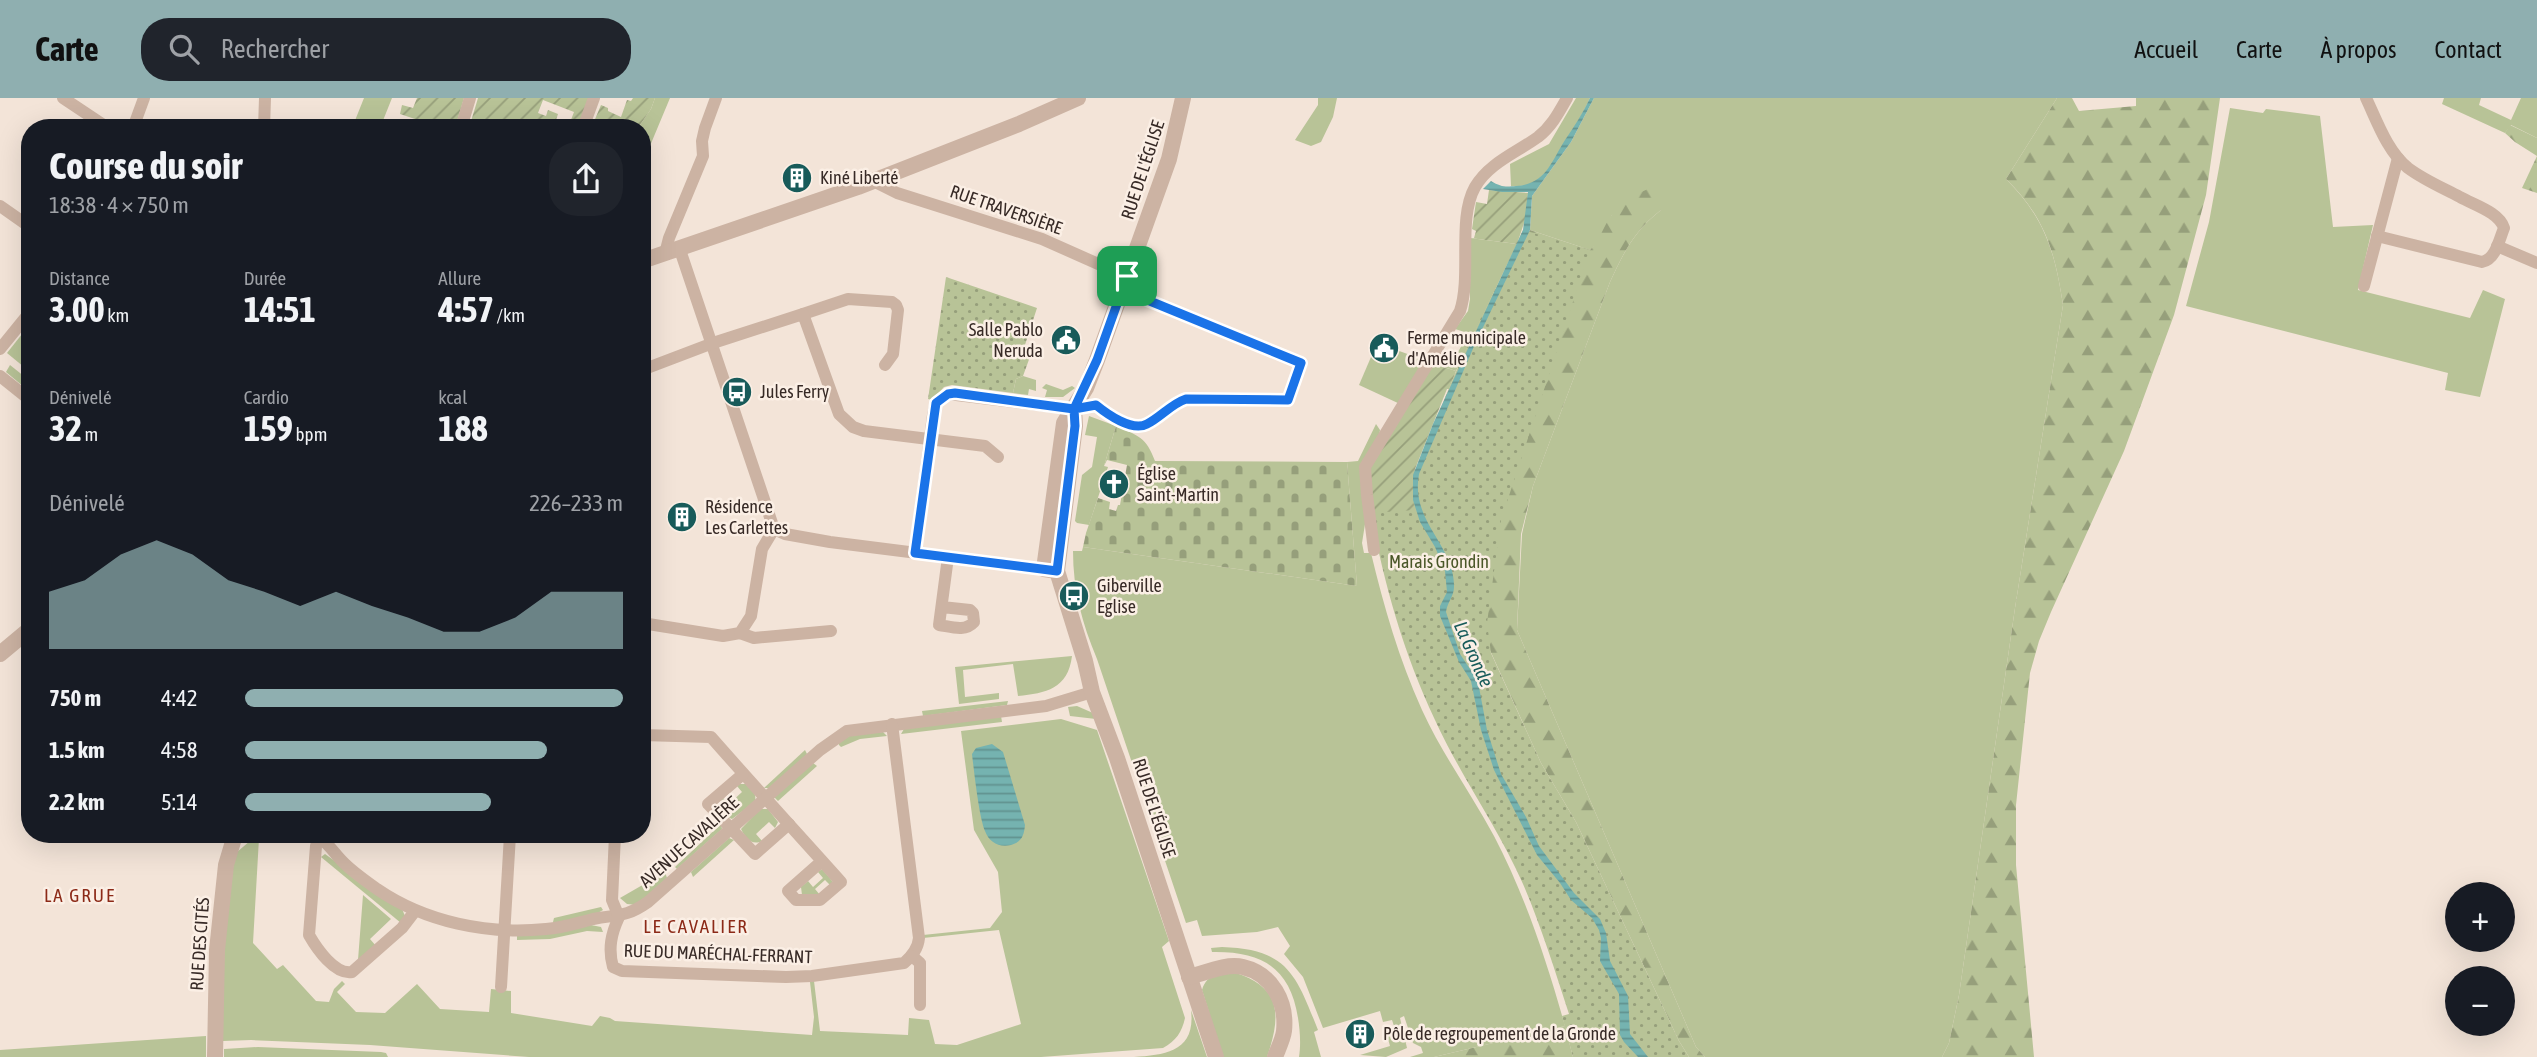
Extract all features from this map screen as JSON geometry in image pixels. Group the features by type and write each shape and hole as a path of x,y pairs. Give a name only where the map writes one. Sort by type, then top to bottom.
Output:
{"street":[{"path":"63,98 94,119"},
{"path":"136,119 144,98"},
{"path":"264,119 265,98"},
{"path":"464,119 470,98"},
{"path":"586,119 594,98"},
{"path":"716,98 702,141 703,156 669,238 713,344 731,406 774,529 785,534 1050,570"},
{"path":"651,258 873,181 1042,115 1077,98"},
{"name":"RUE DE L'ÉGLISE","path":"1184,98 1168,159 1127,276 1097,360 1074,409 1075,426 1050,570 1085,661 1092,692 1118,758 1216,1057"},
{"path":"1374,550 1366,467 1460,311 1465,296 1467,222 1473,189 1493,166 1539,136 1553,122 1567,98"},
{"path":"2366,98 2398,158 2426,180 2495,216 2504,228 2493,257 2482,262 2376,236"},
{"path":"2364,286 2398,158"},
{"name":"RUE TRAVERSIÈRE","path":"873,181 897,193 1042,239 1127,276"},
{"path":"0,206 21,221"},
{"path":"2497,246 2537,263"},
{"path":"915,553 936,403 948,394 1074,409 1096,405 1130,425 1140,426 1146,425 1177,402 1186,399 1288,400 1301,363 1140,297 1142,288 1136,279 1127,276"},
{"path":"651,366 848,299 896,304 898,310 893,354 885,365"},
{"path":"803,314 839,414 847,423 864,431 985,446 998,457"},
{"path":"0,349 21,323"},
{"path":"0,376 21,393"},
{"path":"740,633 751,616 762,549 774,529"},
{"path":"942,607 948,557"},
{"path":"651,624 723,636 740,633 754,638 831,631"},
{"path":"0,654 21,636"},
{"name":"AVENUE CAVALIÈRE","path":"325,843 364,880 415,911 450,922 505,930 544,930 595,919 619,917 632,913 648,902 830,742 847,731 1046,706 1092,692"},
{"path":"892,724 919,938 912,956 920,963 920,1005"},
{"path":"651,735 711,737 822,861"},
{"path":"743,774 708,804 755,854 789,824"},
{"name":"RUE DES CITÉS","path":"215,1057 221,912 226,865 232,843"},
{"path":"316,843 309,935 336,968 347,973 352,972 402,928 415,911"},
{"path":"501,987 510,843"},
{"path":"615,843 612,900 619,917"},
{"name":"RUE DU MARÉCHAL-FERRANT","path":"619,917 611,934 610,957 613,967 622,971 812,976 895,966 912,956"},
{"path":"1189,977 1228,966 1242,967 1266,978 1274,987 1283,1009 1284,1032 1275,1057"}],"green space":[{"path":"364,98 392,98 384,119 356,119"},
{"path":"417,98 464,98 458,119 415,119 400,114 402,105 413,108"},
{"path":"478,98 589,98 581,119 571,119 574,112 543,100 538,113 546,116 548,110 558,114 556,119 472,119"},
{"path":"633,98 655,98 644,119 595,119 601,105 621,117 627,100 631,101"},
{"path":"655,98 670,98 651,143 651,119 644,119"},
{"path":"1318,98 1337,98 1333,117 1321,142 1311,146 1295,140 1318,105"},
{"path":"1576,98 1590,98 1549,168 1534,183 1511,186 1510,164 1549,144"},
{"path":"1594,98 2057,98 2006,179 2030,208 2046,237 2056,268 2063,305 2015,608 1959,995 1949,1043 1942,1057 1705,1057 1696,1047 1517,630 1522,534 1533,486 1610,282 1631,243 1661,210 1612,215 1598,242 1590,250 1530,230 1532,196 1571,142"},
{"path":"2057,98 2072,98 2079,111 2136,106 2136,98 2220,98 2206,195 2174,315 2124,451 2051,612 2030,673 2016,805 2016,865 2034,1057 1942,1057 1949,1043 1959,995 2015,608 2063,305 2046,236 2030,207 2006,179"},
{"path":"2444,98 2481,98 2479,105 2511,120 2521,98 2537,98 2537,138 2511,125 2505,133 2442,104"},
{"path":"2230,108 2263,113 2266,109 2320,116 2333,227 2373,225 2358,290 2470,318 2483,290 2505,299 2480,397 2445,390 2448,373 2186,306 2209,222"},
{"path":"2510,125 2537,138 2537,156 2505,133"},
{"path":"2537,156 2537,193 2522,188"},
{"path":"1648,189 1661,210 1631,243 1610,282 1533,486 1521,534 1517,630 1696,1047 1705,1057 1689,1057 1679,1041 1576,822 1541,763 1479,626 1523,242 1530,230 1590,250 1614,212"},
{"path":"1489,190 1528,193 1526,217 1517,244 1470,238 1474,238 1476,231 1472,229 1476,202 1487,204"},
{"name":"Marais Grondin","path":"1523,230 1590,250 1501,520 1487,623 1491,653 1541,763 1576,822 1689,1057 1573,1057 1562,1016 1569,1014 1536,916 1513,863 1456,762 1424,695 1396,619 1376,540 1371,513 1411,490 1454,377"},
{"path":"1470,238 1517,244 1456,371 1432,363 1453,362 1468,333 1455,329 1468,311 1470,299"},
{"path":"946,277 1037,308 1023,351 1031,354 1023,376 1016,379 1013,393 952,385 944,387 932,400 928,399"},
{"path":"21,335 21,365 7,353"},
{"path":"1377,343 1427,361 1400,404 1359,385"},
{"path":"1431,363 1456,371 1415,469 1415,510 1371,513 1368,473"},
{"path":"10,365 21,374 21,384 6,372"},
{"path":"1023,376 1036,380 1036,391 1029,389 1028,395 1013,393 1016,379"},
{"path":"1046,384 1063,390 1072,386 1075,388 1063,397 1045,397 1047,390 1042,388"},
{"path":"1089,416 1116,426 1104,466 1108,467 1089,525 1075,521 1082,475 1092,467 1097,437 1085,435"},
{"path":"1376,424 1380,430 1362,543 1364,553 1371,553 1393,633 1422,710 1494,836 1516,882 1543,953 1565,1026 1434,1057 1410,1057 1423,1053 1421,1047 1413,1043 1404,1016 1400,1018 1407,1048 1386,1057 1360,1055 1390,1046 1387,1035 1396,1032 1392,1020 1383,1022 1380,1011 1323,1028 1303,977 1284,954 1290,946 1278,927 1257,932 1202,936 1197,920 1186,923 1087,632 1075,579 1073,551 1082,551 1083,547 1357,586 1347,462 1358,461"},
{"path":"1116,426 1141,438 1155,461 1347,462 1357,586 1083,547 1098,498 1110,502 1109,509 1116,511 1120,505 1127,465 1107,460 1104,466"},
{"path":"1072,656 1070,667 1061,682 1046,691 1028,695 1018,696 1013,664 963,670 965,697 999,693 999,699 959,704 955,667"},
{"path":"1008,701 1007,705 923,716 922,711"},
{"path":"1077,706 1093,713 1096,719 1070,716 1068,707"},
{"path":"1001,716 1002,722 901,734 904,729"},
{"path":"1061,719 1097,730 1169,941 1162,947 1185,1018 1178,1036 1163,1048 1041,1057 529,1057 370,1045 223,1041 222,981 230,878 237,852 248,843 259,843 253,943 277,969 283,965 316,1001 329,1002 334,989 342,981 345,984 337,992 356,1012 385,1013 417,984 440,1009 489,1012 491,989 511,991 511,1013 592,1026 600,1016 615,1021 812,1035 814,1017 810,982 814,981 820,1031 908,1035 909,1018 929,1020 935,1044 957,1045 1021,1024 999,930 923,938 923,935 990,928 1002,912 998,872 974,830 961,731"},
{"path":"883,732 887,736 860,739 841,747 839,745 839,742 851,735"},
{"path":"805,750 807,754 771,788 764,788"},
{"path":"813,763 817,766 778,801 774,797"},
{"path":"746,784 752,790 755,802 732,819 722,810 721,801 723,798 729,804 742,792 737,786"},
{"path":"760,809 768,809 778,822 775,828 769,822 756,834 762,841 752,842 741,829"},
{"path":"721,824 722,829 677,869 675,867"},
{"path":"729,838 734,840 693,877 691,872"},
{"path":"325,854 402,909 405,916 401,923 321,857"},
{"path":"822,869 833,882 830,885 825,880 815,889 820,895 802,895 801,887 808,881 813,887 823,878 818,872"},
{"path":"665,872 667,878 637,905 627,904 620,898"},
{"path":"363,895 391,919 370,939 376,946 358,960"},
{"path":"601,907 603,910 596,914 553,922 554,918"},
{"path":"591,925 601,927 603,932 587,931 550,939 517,940 517,935"},
{"path":"1211,948 1262,953 1286,969 1303,994 1318,1030 1314,1032 1321,1057 1299,1057 1300,1032 1294,1000 1280,974 1259,959 1229,952 1212,952"},
{"path":"1236,973 1262,987 1270,995 1274,1005 1275,1029 1267,1057 1223,1057 1202,990 1211,977"},
{"path":"1191,1010 1207,1057 1134,1057 1167,1052 1184,1042 1189,1034"},
{"path":"1565,1026 1573,1057 1434,1057"},
{"path":"206,1036 206,1057 0,1057 0,1050"},
{"path":"258,1047 381,1052 388,1057 224,1057 224,1049"}],"water":[{"path":"1590,98 1594,98 1571,142 1532,196 1530,230 1475,344 1419,474 1418,491 1426,520 1448,558 1454,590 1446,612 1460,654 1479,687 1487,730 1501,774 1539,846 1574,893 1600,919 1606,933 1610,961 1628,996 1630,1034 1648,1057 1638,1057 1620,1035 1619,994 1600,961 1599,930 1592,918 1571,900 1537,855 1494,770 1481,730 1471,681 1459,662 1440,616 1440,606 1447,592 1445,571 1420,522 1413,500 1413,475 1433,424 1523,230 1528,192 1483,189 1491,181 1503,186 1516,186 1541,176"},
{"path":"992,744 1003,752 1025,825 1022,838 1011,845 999,845 987,835 977,794 972,754 976,748"}],"place":[{"name":"Kiné Liberté","path":"797,178"},
{"name":"Salle Pablo Neruda","path":"1066,340"},
{"name":"Ferme municipale d'Amélie","path":"1384,348"},
{"name":"Jules Ferry","path":"737,392"},
{"name":"Église Saint-Martin","path":"1114,484"},
{"name":"Résidence Les Carlettes","path":"682,517"},
{"name":"Giberville Eglise","path":"1074,596"},
{"name":"Pôle de regroupement de la Gronde","path":"1360,1034"}],"district":[{"name":"LA GRUE","path":"80,895"},
{"name":"LE CAVALIER","path":"696,926"}],"route":[{"path":"1127,276 1086,388 1074,409 955,393 948,394 936,403 915,553 1057,571 1075,426 1074,409 1096,405 1130,425 1140,426 1146,425 1177,402 1186,399 1288,400 1301,363 1140,297 1142,288 1136,279 1127,276"}],"water label":[{"name":"La Gronde","path":"1474,654"}]}
